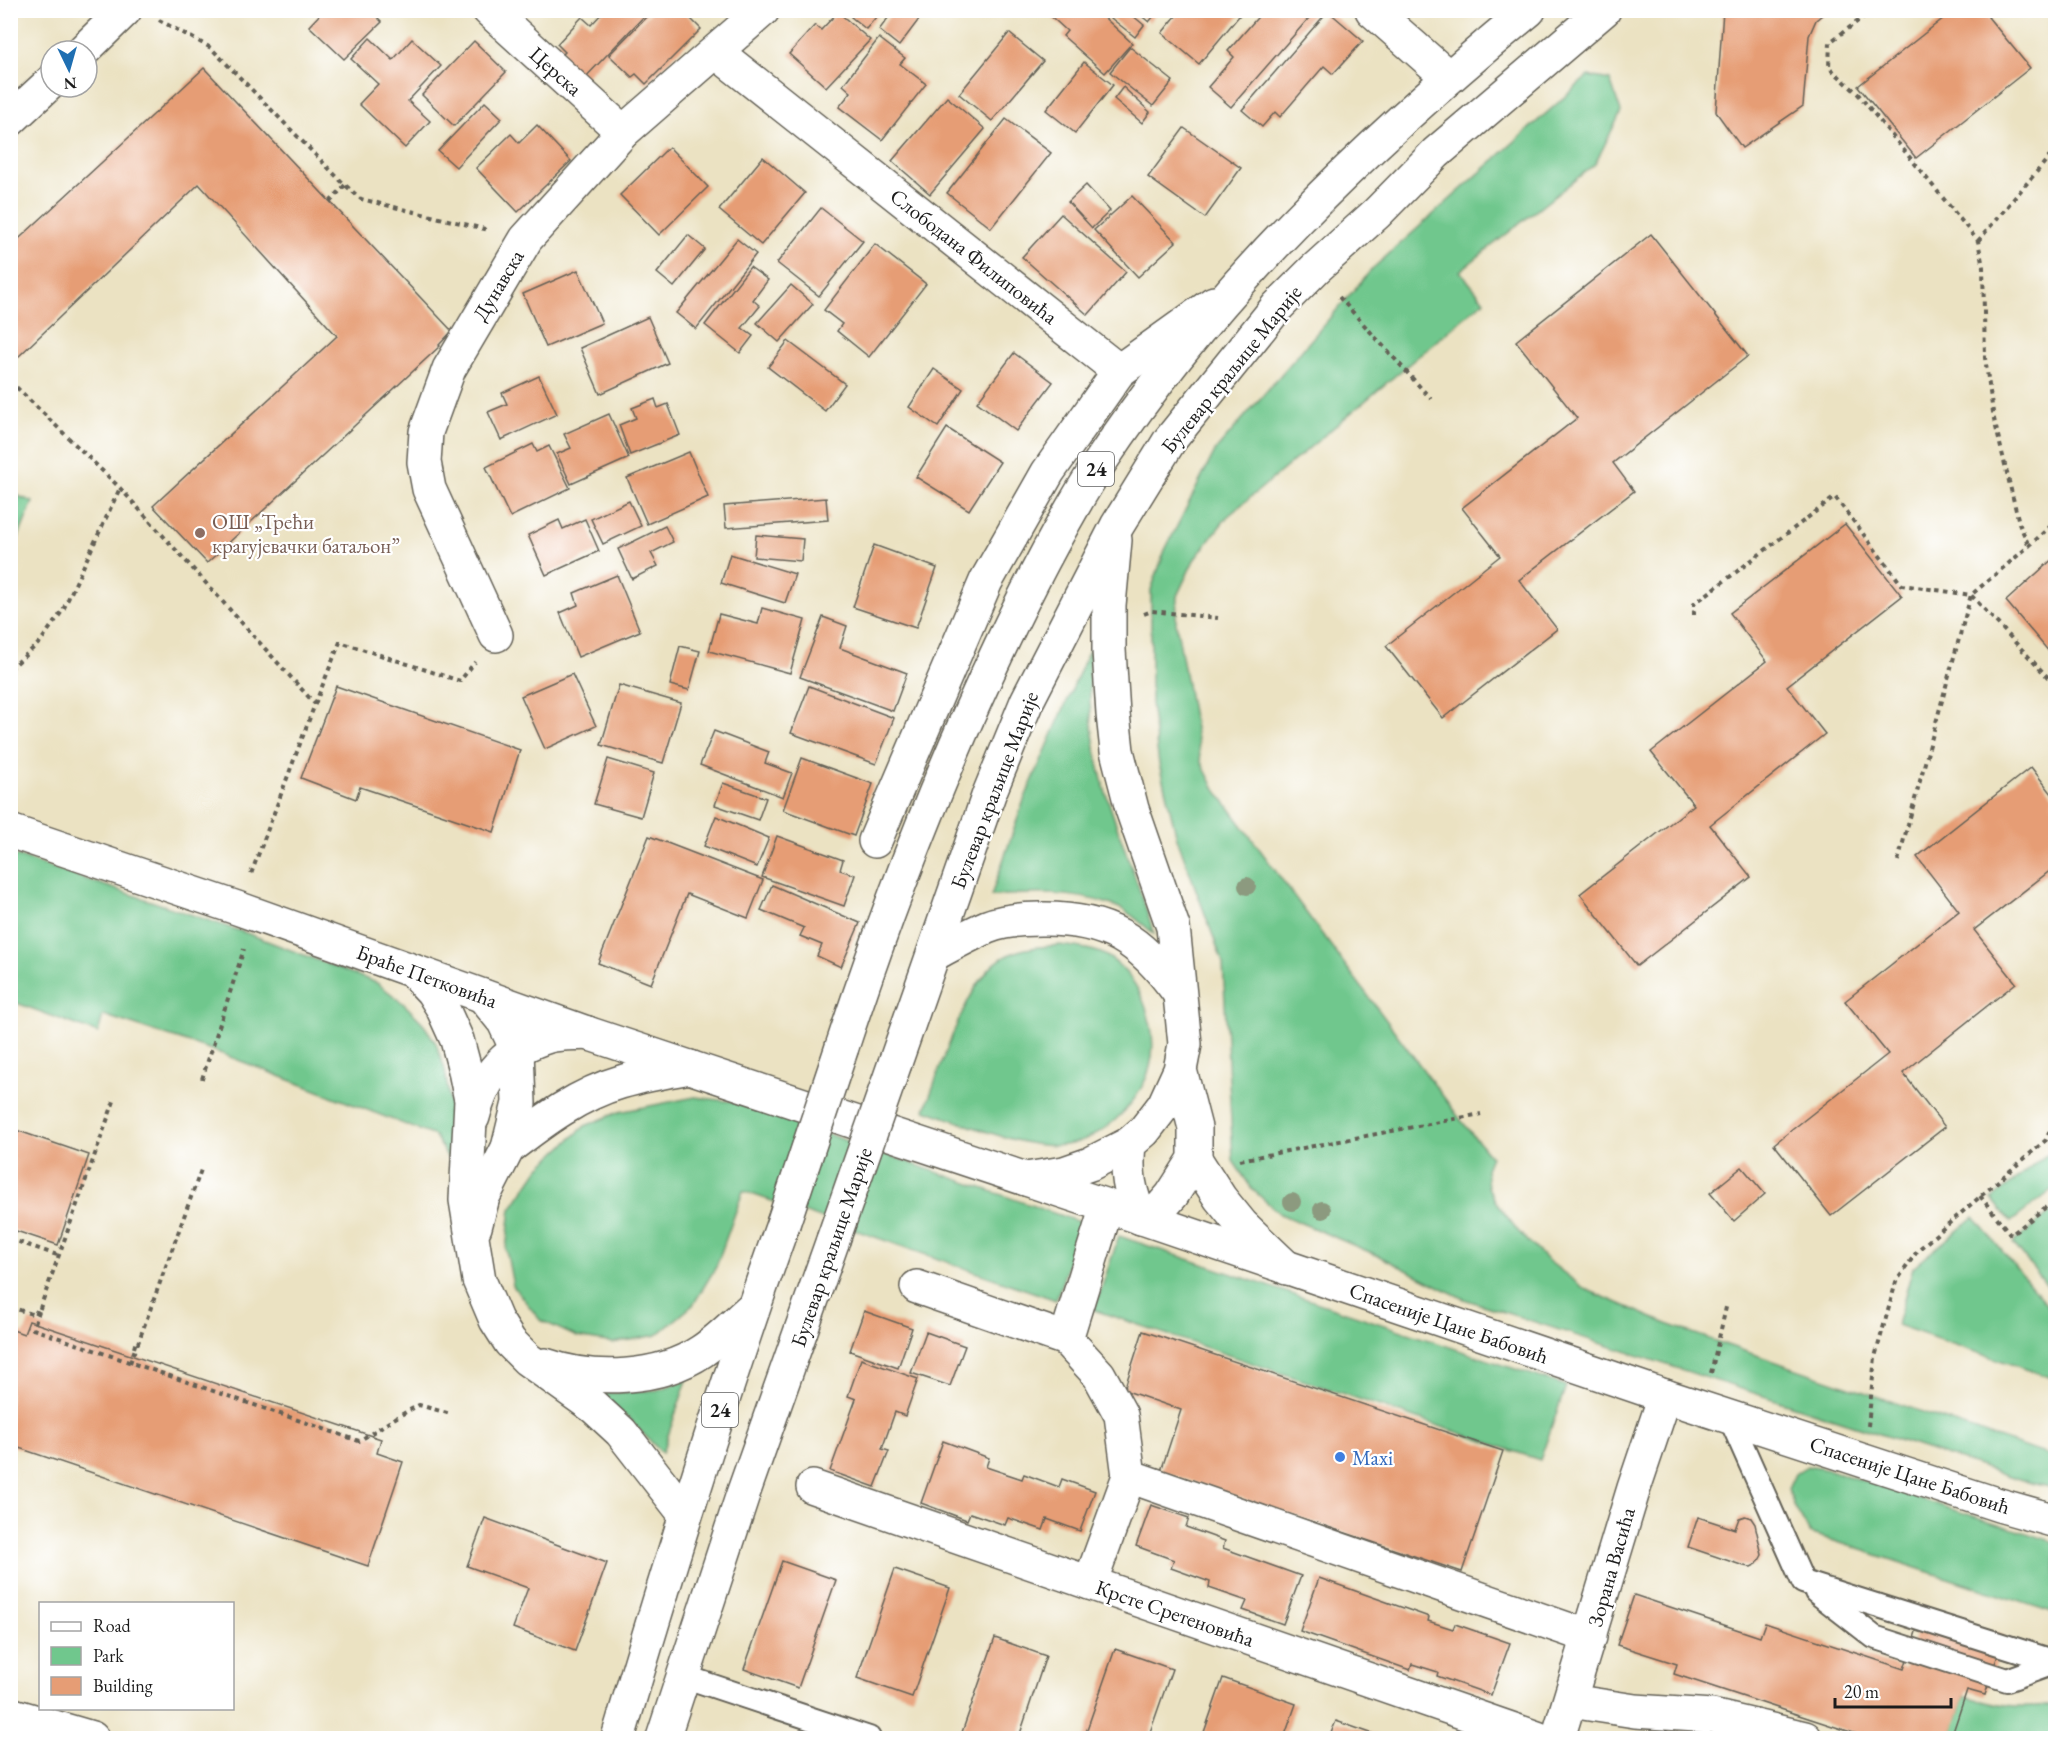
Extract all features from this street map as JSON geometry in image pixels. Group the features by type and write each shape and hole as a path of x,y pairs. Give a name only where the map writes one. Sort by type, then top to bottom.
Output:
{"street":[{"name":"Церска","path":"489,10 623,132"},
{"name":"Дунавска","path":"496,635 429,489 424,462 426,432 449,369 526,239 623,132 763,10"},
{"path":"1372,10 1448,77"},
{"name":"24","path":"618,1738 685,1514 861,990 949,758 1027,591 1064,522 1107,452 1178,355 1235,288 1294,223 1448,77 1529,10"},
{"name":"Булевар краљице Марије","path":"663,1738 743,1494 989,794 1027,701 1117,526 1170,440 1277,307 1377,213 1436,153 1604,10"},
{"path":"99,40 139,13"},
{"name":"Слободана Филиповића","path":"717,52 1119,371"},
{"path":"10,120 39,93"},
{"path":"875,841 986,581 1048,472 1119,371 1235,288"},
{"path":"1026,1179 1064,1173 1090,1164 1129,1144 1144,1131 1164,1105 1180,1070 1185,1044 1173,927 1132,809 1117,751 1110,674 1109,605 1117,526"},
{"name":"Браће Петковића","path":"10,831 587,1033 844,1119"},
{"path":"934,954 989,926 1022,919 1084,921 1107,929 1134,944 1162,970 1179,993"},
{"path":"413,971 432,991 451,1025 457,1040 471,1100 466,1200 478,1280 485,1299 510,1341 527,1359 594,1407 621,1432 685,1514"},
{"path":"473,1235 483,1197 508,1148 519,1103 517,1050 504,1022 483,996"},
{"path":"468,1137 477,1103 498,1064 517,1050 550,1036 587,1033"},
{"path":"508,1148 568,1105 596,1092 619,1082 690,1067"},
{"path":"1129,1144 1128,1180 1132,1197 1142,1218 1158,1211 1172,1195 1195,1159 1195,1128 1180,1070"},
{"name":"Спасеније Цане Бабовић","path":"844,1119 1665,1396 1864,1459 1999,1505 2055,1521"},
{"path":"1195,1159 1220,1198 1242,1225 1287,1268"},
{"path":"1066,1339 1107,1206"},
{"path":"917,1287 1066,1339 1099,1375 1122,1415 1129,1476 1090,1583"},
{"path":"527,1359 555,1369 598,1376 620,1377 653,1370 684,1360 701,1351 753,1307"},
{"name":"Зорана Васића","path":"1558,1738 1634,1488 1665,1396"},
{"path":"1129,1476 1590,1637"},
{"name":"Крсте Сретеновића","path":"813,1487 1537,1738"},
{"path":"1570,1701 1635,1711 1713,1716 1805,1738"},
{"path":"10,1714 92,1738"}],"lane":[{"path":"1716,1412 1803,1582 1874,1637 2007,1680 2055,1663"},
{"path":"1803,1582 2055,1663"},
{"path":"683,1676 869,1738"}],"path":[{"path":"1873,10 1830,42 1829,67 1858,94 1978,241 1983,267 1985,358 1994,419 2019,522 2029,546"},
{"path":"139,13 211,48 361,199 526,239"},
{"path":"1978,241 2055,149"},
{"path":"330,202 345,185"},
{"path":"1315,269 1431,399"},
{"path":"10,381 120,488 315,704"},
{"path":"10,669 40,642 63,610 120,488"},
{"path":"1694,615 1694,604 1834,497 1902,585 1971,595 2055,686"},
{"path":"1898,861 1971,595 2055,521"},
{"path":"1152,610 1218,618"},
{"path":"202,1079 246,912 315,704 340,642 460,681"},
{"path":"114,1101 33,1329 351,1441 359,1441 397,1416 419,1405 451,1414"},
{"path":"1233,1161 1481,1114"},
{"path":"1864,1459 1875,1357 1896,1282 1918,1250 2046,1140 2055,1116"},
{"path":"130,1363 202,1167"},
{"path":"1980,1196 2011,1235 2055,1199"},
{"path":"10,1239 60,1256"},
{"path":"1716,1412 1726,1303"},
{"path":"10,1307 35,1316 37,1310 39,1312"},
{"path":"120,1367 123,1360"}],"green space":[{"path":"1588,76 1610,80 1621,112 1595,164 1460,271 1484,301 1227,517 1194,560 1177,596 1176,623 1201,762 1214,787 1313,922 1491,1157 1486,1169 1488,1187 1496,1202 1518,1231 1546,1259 1585,1289 1667,1324 2048,1455 2055,1455 2055,1488 2031,1483 1464,1299 1379,1256 1280,1214 1252,1189 1233,1161 1223,963 1177,838 1159,764 1151,703 1151,590 1165,550 1215,451 1372,269"},
{"path":"11,493 33,502 11,555"},
{"path":"1090,648 1090,710 1100,772 1154,934 1123,910 1097,900 1052,894 991,896 1024,800"},
{"path":"11,854 249,934 377,983 403,1003 422,1022 436,1043 445,1070 454,1133 452,1165 435,1136 212,1050 103,1015 98,1033 11,1001"},
{"path":"1060,945 1091,950 1108,957 1126,973 1143,1000 1152,1033 1152,1059 1145,1080 1130,1104 1109,1125 1097,1133 1084,1140 1055,1146 1018,1141 925,1110 956,1025 979,982 992,966 1006,956 1019,951"},
{"path":"695,1097 736,1102 1082,1223 1056,1300 743,1191 716,1267 693,1305 657,1335 613,1343 577,1337 540,1320 513,1286 506,1249 511,1209 539,1168 585,1126 619,1112"},
{"path":"2055,1139 2055,1188 2011,1222 1992,1199 2051,1151"},
{"path":"2055,1209 2055,1296 2013,1243"},
{"path":"1974,1217 2055,1315 2055,1379 1897,1325 1913,1267"},
{"path":"1119,1236 1566,1386 1540,1460 1094,1310"},
{"path":"687,1380 662,1453 629,1419 596,1394 657,1390"},
{"path":"1807,1466 1829,1470 2055,1542 2055,1613 1810,1533 1794,1506 1788,1489 1795,1474"},
{"path":"1965,1696 2010,1706 2055,1705 2055,1738 1951,1738"}],"building":[{"path":"324,10 370,10 382,22 344,59 309,26"},
{"path":"605,10 650,10 580,83 556,61 565,52 557,44 582,17 591,25"},
{"path":"653,10 682,10 701,29 646,84 636,74 632,77 609,55"},
{"path":"857,10 882,10 866,29 851,17"},
{"path":"894,10 926,10 899,46 879,30"},
{"path":"1044,10 1096,10 1132,43 1105,73 1063,36 1067,31"},
{"path":"1111,10 1126,10 1144,25 1135,37 1107,15"},
{"path":"1134,10 1159,10 1149,22"},
{"path":"1181,10 1244,10 1199,64 1162,33"},
{"path":"1264,10 1316,10 1231,107 1208,87 1234,57 1228,51"},
{"path":"1723,10 1828,10 1816,20 1809,36 1803,106 1742,148 1716,112"},
{"path":"1954,10 1996,10 1988,17 2030,68 1916,158 1858,86"},
{"path":"1328,11 1363,41 1333,74 1324,66 1280,117 1275,112 1262,127 1242,110"},
{"path":"838,12 870,40 826,87 789,54 815,25 821,30"},
{"path":"1009,33 1043,61 992,121 959,94"},
{"path":"370,38 393,60 412,39 441,66 408,101 430,121 405,148 359,104 378,84 351,59"},
{"path":"879,38 905,58 900,64 926,84 882,140 839,107 851,92 843,85"},
{"path":"474,41 506,72 454,126 422,95"},
{"path":"1130,47 1173,81 1153,106 1110,72"},
{"path":"1084,62 1113,85 1075,133 1046,110"},
{"path":"204,68 452,331 440,346 207,563 153,506 337,336 199,184 18,357 10,349 10,247"},
{"path":"1123,87 1150,112 1142,123 1114,99"},
{"path":"947,97 985,129 930,194 892,161"},
{"path":"485,102 502,118 456,167 438,151"},
{"path":"1006,119 1051,153 991,228 947,193"},
{"path":"537,125 571,161 518,212 476,168 511,134 519,143"},
{"path":"1184,128 1241,168 1205,218 1148,177"},
{"path":"669,147 708,187 659,235 620,195"},
{"path":"763,157 805,193 761,245 719,210"},
{"path":"1086,185 1110,211 1092,228 1068,202"},
{"path":"1132,196 1176,242 1138,277 1094,230"},
{"path":"821,208 863,241 819,296 777,263"},
{"path":"1061,214 1126,272 1088,315 1022,257"},
{"path":"1651,234 1748,356 1613,463 1634,491 1519,580 1557,629 1443,718 1386,646 1500,556 1462,508 1577,418 1516,341"},
{"path":"688,235 705,249 674,287 657,273"},
{"path":"737,239 756,254 696,329 676,313"},
{"path":"875,244 926,284 869,357 837,331 842,324 824,310"},
{"path":"750,267 768,280 753,300 760,306 742,328 753,336 740,353 705,325"},
{"path":"578,270 602,323 546,347 523,294"},
{"path":"791,285 813,304 779,342 757,323"},
{"path":"648,317 668,363 600,394 580,348"},
{"path":"788,341 845,384 825,411 768,367"},
{"path":"1014,353 1053,382 1016,431 977,402"},
{"path":"934,369 963,389 938,427 909,407"},
{"path":"539,376 557,414 501,440 488,412 507,404 502,393"},
{"path":"655,399 658,408 668,404 680,435 630,455 619,425 636,418 632,408"},
{"path":"609,414 629,458 571,484 557,454 571,448 564,434"},
{"path":"947,428 1000,462 969,510 916,477"},
{"path":"533,444 537,452 549,446 570,488 510,517 486,467"},
{"path":"689,452 708,497 647,524 627,478"},
{"path":"826,498 828,520 726,528 724,506"},
{"path":"629,501 641,526 603,544 591,519"},
{"path":"585,519 599,551 546,575 528,535 559,520 563,529"},
{"path":"1845,524 1902,596 1787,686 1825,734 1710,825 1751,877 1637,966 1580,894 1694,805 1651,752 1767,661 1730,613"},
{"path":"665,526 673,542 651,553 658,566 632,579 618,549"},
{"path":"756,535 803,539 801,561 754,557"},
{"path":"874,545 937,568 916,628 853,607"},
{"path":"730,554 795,574 785,603 721,583"},
{"path":"2056,556 2056,660 2006,601"},
{"path":"617,575 640,631 578,657 560,613 578,605 574,593"},
{"path":"762,608 805,620 790,673 709,651 719,614 758,624"},
{"path":"823,617 847,626 840,648 907,673 893,711 800,677"},
{"path":"680,646 700,651 689,690 670,685"},
{"path":"572,674 596,726 545,749 521,696"},
{"path":"619,685 681,703 663,763 601,745"},
{"path":"336,686 520,750 494,832 360,787 356,799 301,778"},
{"path":"809,686 894,718 876,764 791,733"},
{"path":"714,731 769,752 765,763 792,773 783,797 700,765"},
{"path":"802,758 873,784 854,836 783,810"},
{"path":"608,759 654,773 641,817 594,804"},
{"path":"2031,767 2056,799 2056,866 1974,930 2016,983 1903,1073 1945,1127 1831,1216 1774,1144 1888,1054 1845,1001 1959,911 1917,857"},
{"path":"723,783 766,798 758,820 715,805"},
{"path":"716,816 769,838 757,867 704,846"},
{"path":"649,836 763,880 748,918 687,894 651,984 598,963"},
{"path":"777,836 843,860 840,870 855,875 844,906 762,877"},
{"path":"772,885 860,923 841,967 817,956 822,945 800,936 804,928 761,910"},
{"path":"10,1128 89,1155 58,1245 10,1229"},
{"path":"1742,1167 1765,1194 1734,1221 1710,1193"},
{"path":"864,1311 912,1328 898,1368 850,1351"},
{"path":"29,1321 381,1439 377,1453 403,1462 368,1566 10,1445 10,1329 24,1334"},
{"path":"1143,1331 1503,1451 1462,1572 1161,1471 1181,1410 1124,1390"},
{"path":"926,1332 965,1346 950,1386 911,1373"},
{"path":"861,1359 918,1379 905,1416 895,1412 882,1449 889,1451 875,1487 830,1471 856,1399 848,1396"},
{"path":"943,1441 989,1458 986,1467 1022,1479 1024,1474 1059,1487 1062,1479 1095,1491 1080,1531 1047,1519 1043,1530 1008,1518 1005,1525 970,1513 967,1520 921,1503"},
{"path":"1151,1505 1189,1518 1186,1527 1225,1541 1223,1548 1301,1576 1283,1624 1243,1610 1247,1601 1209,1588 1210,1582 1171,1568 1174,1560 1136,1546"},
{"path":"1745,1516 1751,1518 1755,1524 1762,1555 1757,1564 1751,1567 1744,1566 1688,1547 1698,1517 1735,1529 1739,1518"},
{"path":"485,1518 607,1563 575,1651 513,1628 528,1588 467,1566"},
{"path":"782,1561 836,1580 798,1688 744,1669"},
{"path":"895,1569 950,1588 912,1697 857,1678"},
{"path":"1319,1578 1429,1617 1428,1621 1453,1629 1455,1624 1510,1643 1491,1695 1437,1676 1438,1672 1412,1664 1410,1670 1300,1631"},
{"path":"1634,1595 1760,1637 1765,1623 1904,1669 1923,1610 2004,1636 1985,1695 1967,1690 1951,1738 1869,1738 1674,1674 1677,1664 1617,1645"},
{"path":"995,1638 1046,1656 1020,1734 1018,1738 960,1738"},
{"path":"1115,1649 1172,1669 1148,1738 1084,1738"},
{"path":"1223,1678 1296,1704 1284,1738 1202,1738"},
{"path":"1336,1721 1385,1738 1329,1738"}],"place":[{"name":"ОШ „Трећи крагујевачки батаљон”","path":"200,533"},
{"name":"Maxi","path":"1340,1457"}]}
